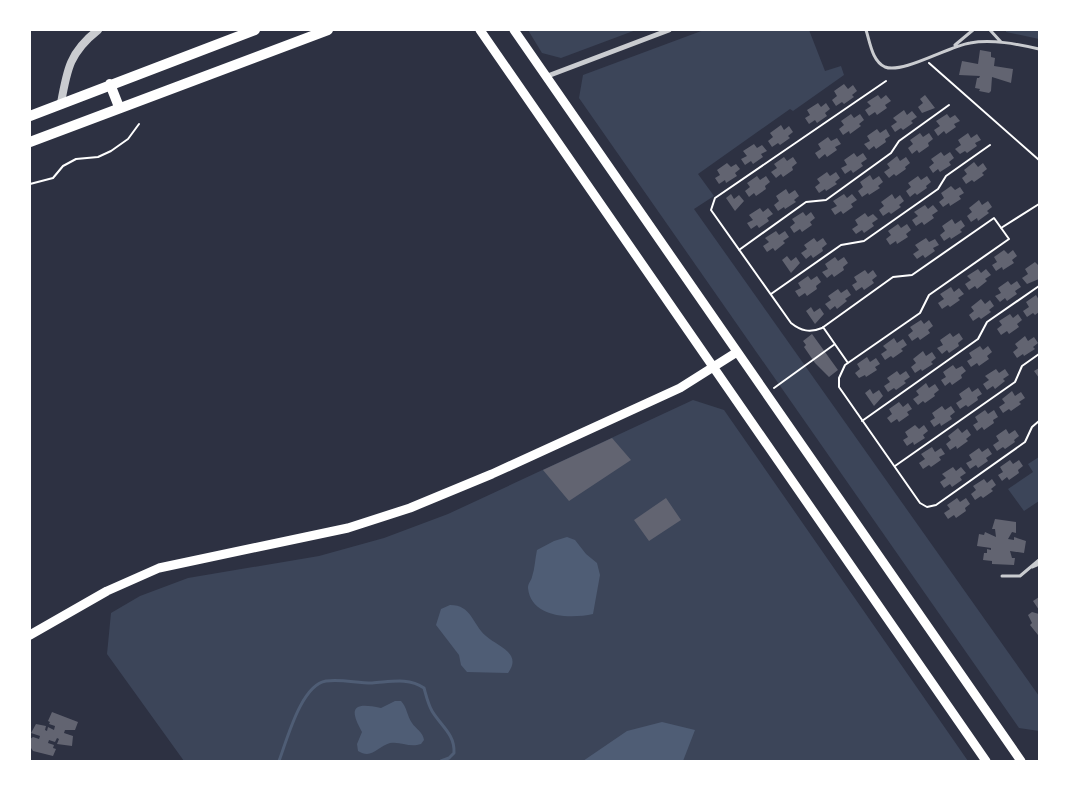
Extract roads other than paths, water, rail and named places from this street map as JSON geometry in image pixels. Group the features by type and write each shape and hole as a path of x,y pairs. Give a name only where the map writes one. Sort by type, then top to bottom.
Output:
{"main road":[{"path":"30,116 255,30"},
{"path":"30,142 328,30"},
{"path":"480,30 986,761"},
{"path":"515,31 545,77 1021,761"},
{"path":"110,84 119,107"},
{"path":"30,635 107,591 159,568 209,556 302,539 348,528 410,508 492,474 680,388 737,352"}],"street":[{"path":"61,103 65,80 75,52 98,30"},
{"path":"545,77 669,30"}],"lane":[{"path":"866,30 874,55 884,66 897,68 946,50 979,41 1039,49"},
{"path":"946,50 964,39 973,30"},
{"path":"990,30 996,38 1004,43"},
{"path":"1002,576 1017,577 1039,562"}],"waterway":[{"path":"279,761 296,715 309,692 317,685 326,681 338,680 372,683 405,681 424,688 431,708 447,730 454,746 454,753 449,758 441,761"}]}
